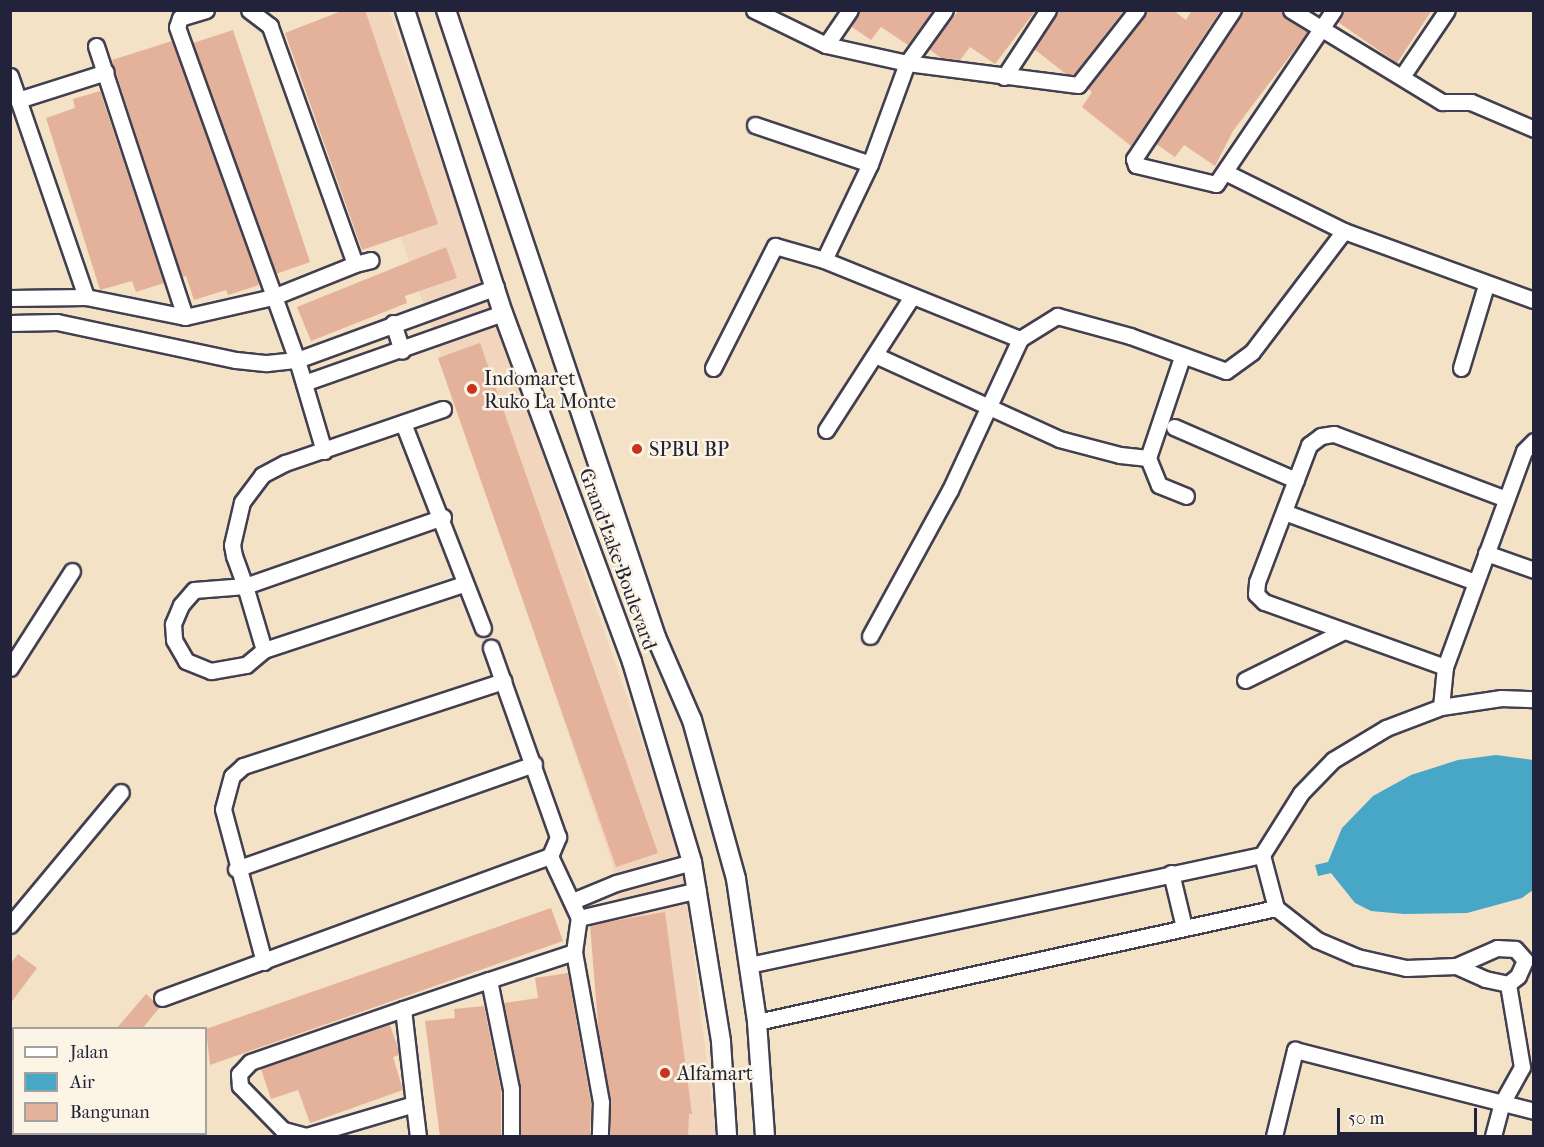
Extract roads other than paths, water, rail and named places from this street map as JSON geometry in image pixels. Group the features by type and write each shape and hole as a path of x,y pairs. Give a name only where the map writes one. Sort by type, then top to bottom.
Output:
{"street":[{"path":"206,10 180,18 177,27 297,360 324,452"},
{"path":"249,10 270,26 355,264"},
{"name":"Grand Lake Boulevard","path":"405,10 503,313 632,662 692,862 721,1042 727,1137"},
{"name":"Grand Lake Boulevard","path":"446,10 656,637 692,720 736,879 757,1022 765,1137"},
{"path":"754,10 826,45 907,63 1004,77 1081,84 1137,10"},
{"path":"826,45 850,10"},
{"path":"824,260 870,164 907,63 945,10"},
{"path":"1004,77 1048,10"},
{"path":"1233,10 1133,160 1136,165 1213,185 1227,172 1334,10"},
{"path":"1291,10 1403,75 1442,102 1471,102 1533,129"},
{"path":"1403,75 1447,10"},
{"path":"96,46 185,317"},
{"path":"18,100 106,72"},
{"path":"10,76 86,297"},
{"path":"755,124 870,164"},
{"path":"1227,172 1344,231 1486,285 1533,300"},
{"path":"870,636 950,490 1020,339 1057,316 1130,336 1213,368 1233,370 1252,352 1344,231"},
{"path":"713,368 775,246 824,260 911,298 1020,339"},
{"path":"10,297 86,297 185,317 273,297 355,264 371,260"},
{"path":"1461,368 1486,285"},
{"path":"10,323 57,322 248,363 297,360 496,286"},
{"path":"826,430 911,298"},
{"path":"304,383 402,351 503,313"},
{"path":"393,323 402,351"},
{"path":"875,355 1059,439 1119,455 1148,458"},
{"path":"1182,357 1148,458 1159,484 1186,496"},
{"path":"264,650 232,545 242,502 251,487 262,475 285,463 324,452 443,410"},
{"path":"404,423 442,517 464,584 483,628"},
{"path":"1174,427 1296,480"},
{"path":"1444,667 1264,602 1256,594 1257,582 1309,445 1321,436 1334,434 1506,499"},
{"path":"1442,707 1444,667 1524,451 1533,441"},
{"path":"1284,512 1475,582"},
{"path":"442,517 245,586 194,590 181,604 173,624 174,640 186,661 211,672 246,665 264,650 464,584"},
{"path":"1486,553 1533,570"},
{"path":"10,669 72,571"},
{"path":"1245,680 1344,631"},
{"path":"162,998 550,856 558,837 491,648"},
{"path":"264,962 237,869 223,797 232,776 243,766 503,681"},
{"path":"749,965 1262,855 1301,793 1333,760 1386,728 1442,707 1501,698 1533,699"},
{"path":"237,869 534,764"},
{"path":"10,925 121,792"},
{"path":"1262,855 1276,908 1317,940 1357,957 1406,968 1456,966 1497,948 1515,949 1525,960 1518,976 1508,984 1485,980 1456,966"},
{"path":"550,856 574,900 573,907 579,918 574,952 601,1102 600,1137"},
{"path":"574,900 616,883 692,862"},
{"path":"1171,873 1184,927"},
{"path":"579,918 698,890"},
{"path":"757,1022 1276,908"},
{"path":"414,1104 306,1136 283,1130 240,1086 239,1074 243,1065 574,952"},
{"path":"489,980 511,1089 511,1137"},
{"path":"1493,1137 1502,1103 1528,1069 1508,984"},
{"path":"403,1010 418,1137"},
{"path":"1274,1137 1295,1050 1533,1111"}],"water":[{"path":"1496,755 1533,760 1533,890 1522,898 1467,913 1404,914 1371,911 1355,903 1331,873 1318,876 1315,865 1328,862 1342,828 1373,796 1411,775 1458,760"}],"place":[{"name":"Indomaret Ruko La Monte","path":"472,389"},
{"name":"SPBU BP","path":"637,449"},
{"name":"Alfamart","path":"665,1073"}]}
